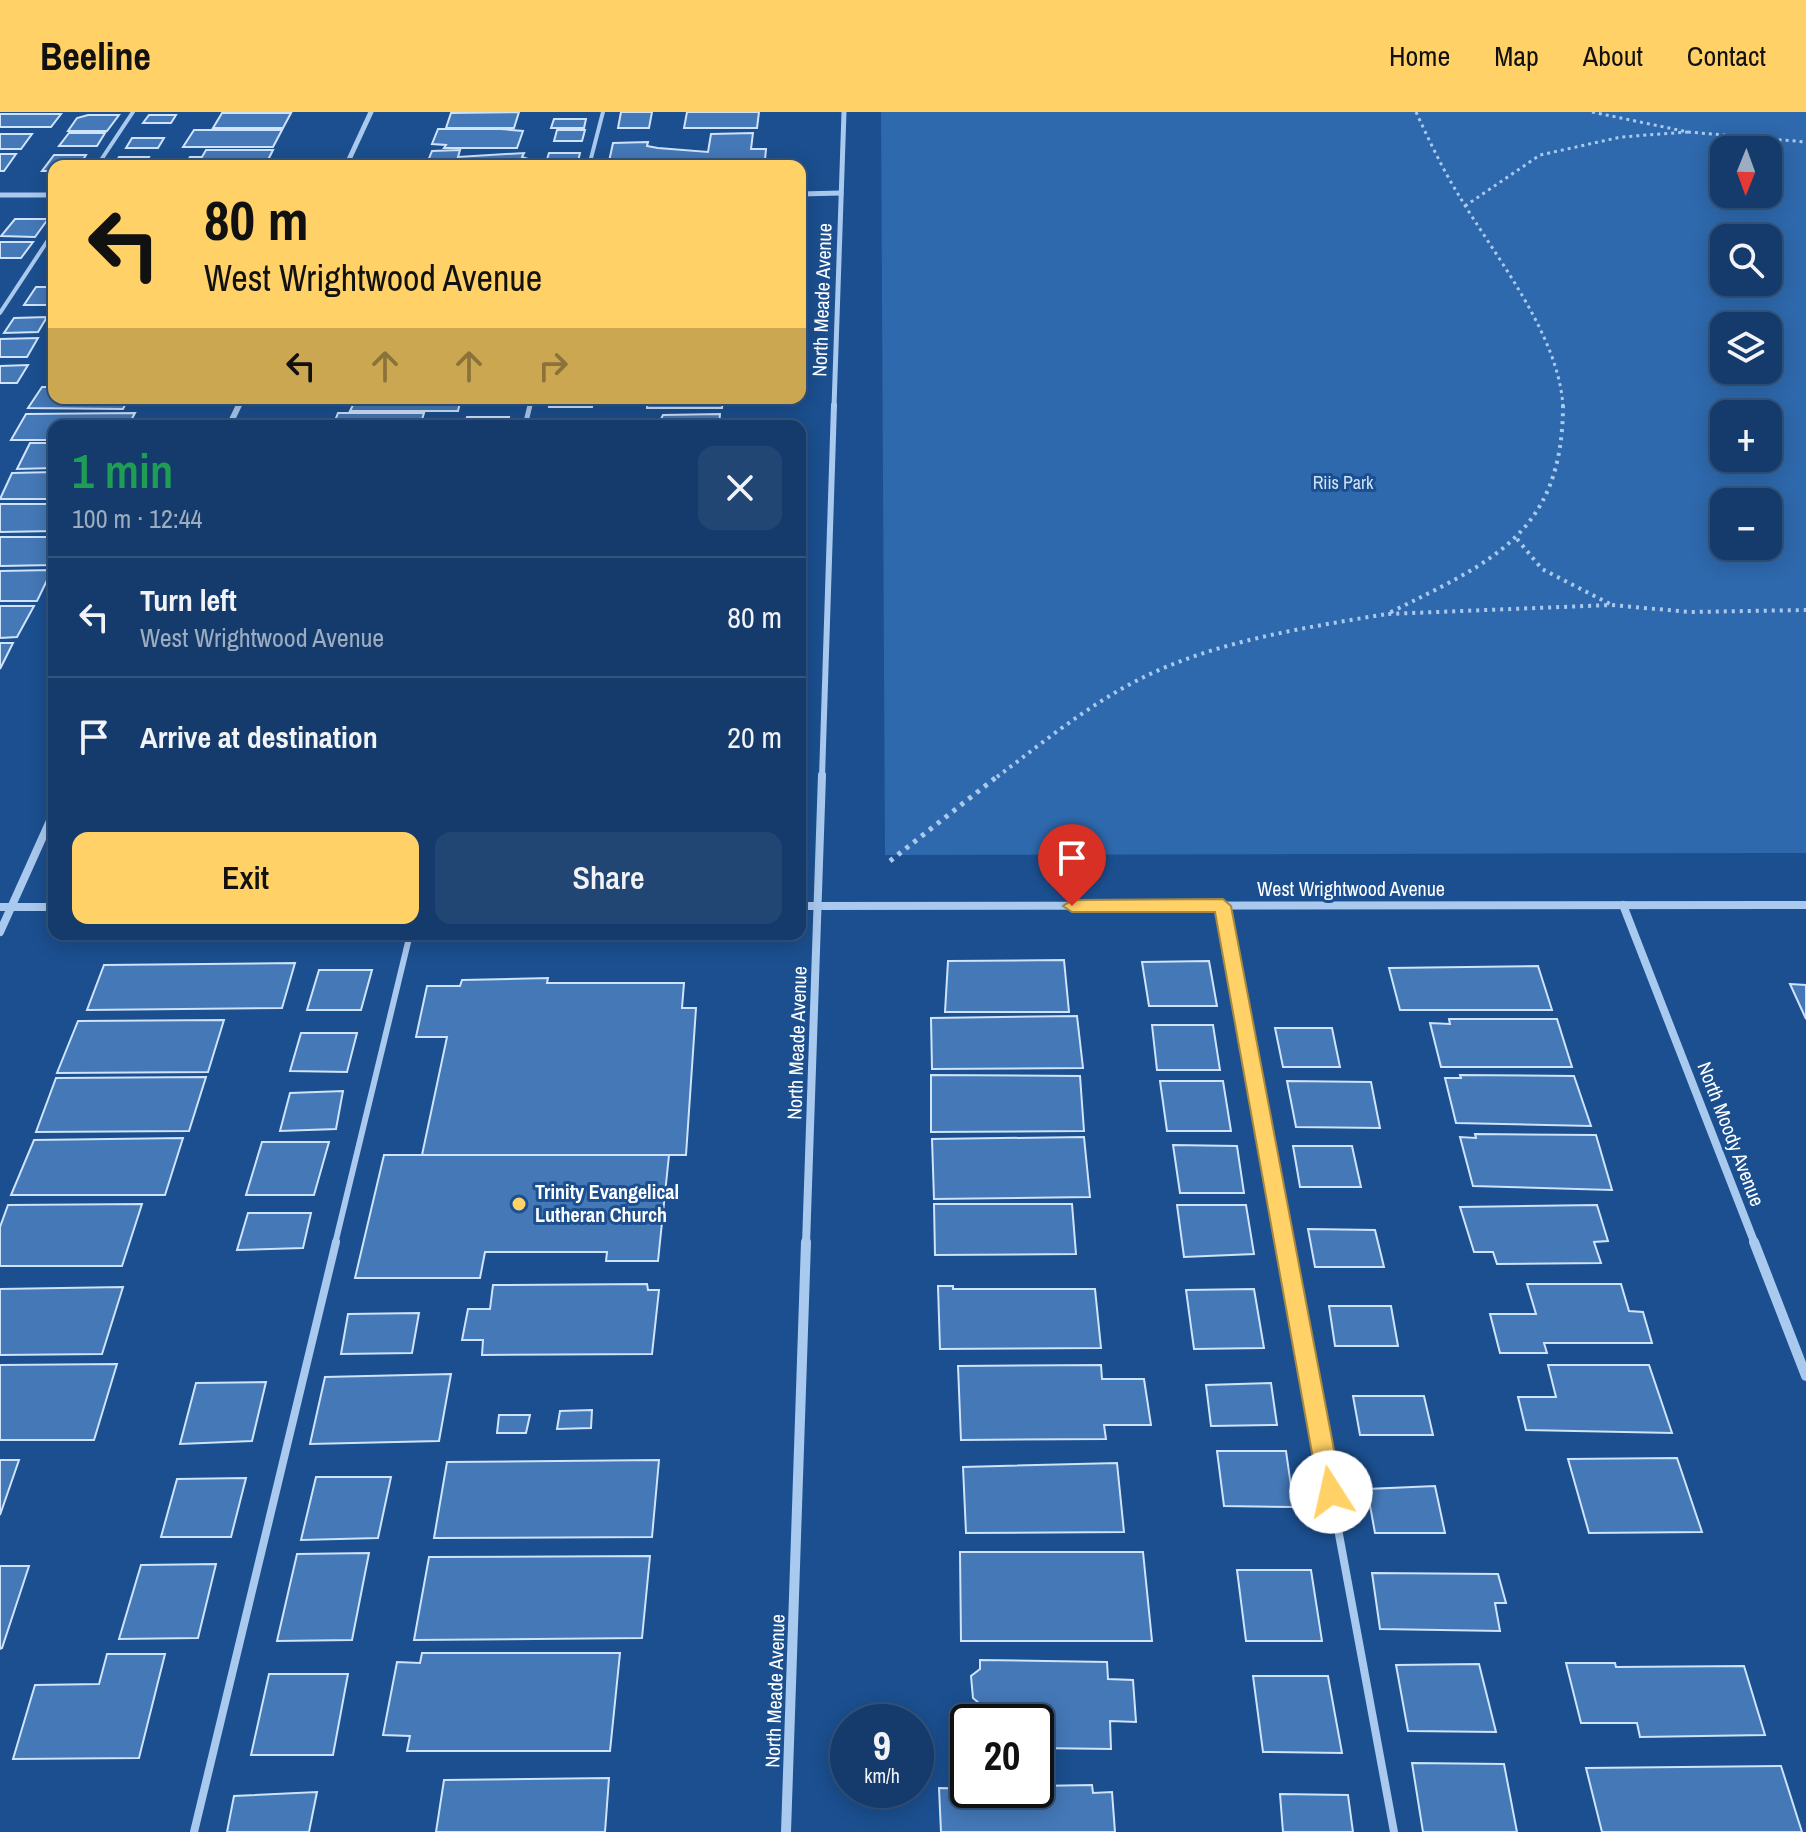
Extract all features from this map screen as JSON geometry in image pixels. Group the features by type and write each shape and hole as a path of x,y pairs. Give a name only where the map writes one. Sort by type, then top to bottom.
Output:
{"street":[{"path":"349,160 371,112"},
{"name":"North Meade Avenue","path":"786,1832 844,112"},
{"path":"806,194 841,193"},
{"path":"0,195 48,195"},
{"path":"0,932 48,825"},
{"name":"North Moody Avenue","path":"1623,905 1806,1376"},
{"name":"West Wrightwood Avenue","path":"806,906 1806,905"},
{"path":"0,907 48,907"}],"lane":[{"path":"101,160 133,112"},
{"path":"591,160 603,112"},
{"path":"0,313 48,240"},
{"path":"1223,906 1394,1832"},
{"path":"194,1832 409,940"}],"path":[{"path":"1387,614 1451,581 1517,539 1550,486 1565,437 1560,381 1544,333 1465,206 1416,112"},
{"path":"1592,112 1688,132 1806,142"},
{"path":"1465,206 1540,155 1621,137 1688,132"},
{"path":"1517,539 1542,569 1611,605"},
{"path":"890,861 1111,695 1220,648 1301,628 1387,614 1611,605 1690,612 1806,610"}],"green space":[{"name":"Riis Park","path":"881,112 1806,112 1806,853 885,855"}],"building":[{"path":"519,112 514,128 446,128 451,113"},
{"path":"621,112 652,112 649,128 618,128"},
{"path":"687,112 759,112 757,128 684,128"},
{"path":"222,113 291,113 283,128 213,128"},
{"path":"0,114 61,114 51,127 0,127"},
{"path":"119,115 107,131 68,131 77,118"},
{"path":"149,115 176,115 171,123 143,123"},
{"path":"554,119 586,119 584,128 551,128"},
{"path":"438,129 523,131 517,148 444,148 446,145 432,144"},
{"path":"194,130 282,130 273,147 183,147"},
{"path":"557,130 585,130 582,141 554,141"},
{"path":"69,133 105,133 97,146 59,146"},
{"path":"753,133 751,149 766,149 765,160 609,160 613,143 648,142 647,146 658,148 708,152 711,134"},
{"path":"0,134 32,134 21,149 0,149"},
{"path":"132,138 164,138 158,148 126,148"},
{"path":"206,150 273,150 268,160 188,160 190,157 202,157"},
{"path":"460,150 458,157 524,153 522,157 531,160 428,160 432,151"},
{"path":"549,153 580,153 578,160 547,160"},
{"path":"0,154 16,154 4,171 0,171"},
{"path":"54,155 86,155 83,160 50,160"},
{"path":"119,157 149,157 147,160 117,160"},
{"path":"15,219 48,219 35,237 1,236"},
{"path":"0,242 33,242 21,258 0,258"},
{"path":"36,287 48,287 48,305 24,305"},
{"path":"47,317 38,332 4,333 14,318"},
{"path":"38,338 27,357 0,357 0,339"},
{"path":"28,365 17,383 0,383 0,366"},
{"path":"42,387 48,387 48,404 126,404 123,409 28,408"},
{"path":"354,404 460,404 458,411 350,411"},
{"path":"550,404 593,404 592,407 549,407"},
{"path":"647,404 722,404 722,408 647,408"},
{"path":"135,413 131,420 48,420 48,440 11,440 26,414"},
{"path":"338,413 424,413 422,420 335,420"},
{"path":"720,414 720,420 640,420 661,419 663,415"},
{"path":"467,417 509,417 508,420 466,420"},
{"path":"547,419 590,419 590,420"},
{"path":"30,443 48,443 48,468 17,469"},
{"path":"48,472 48,499 0,499 12,473"},
{"path":"0,504 48,504 48,531 0,532"},
{"path":"0,537 48,537 48,565 0,566"},
{"path":"48,570 48,578 37,601 0,601 0,571"},
{"path":"0,606 34,606 17,637 0,638"},
{"path":"0,643 13,643 0,669"},
{"path":"1064,960 1069,1012 945,1012 948,961"},
{"path":"1209,961 1217,1006 1149,1006 1142,962"},
{"path":"295,963 282,1008 87,1010 104,965"},
{"path":"1538,966 1552,1010 1400,1010 1389,968"},
{"path":"319,970 372,970 361,1010 307,1010"},
{"path":"548,978 547,983 684,983 682,1008 696,1008 686,1155 422,1155 447,1037 416,1037 427,986 460,986 462,980"},
{"path":"1790,984 1806,985 1806,1019"},
{"path":"1077,1016 1083,1068 932,1069 931,1018"},
{"path":"1449,1019 1557,1019 1572,1067 1441,1067 1430,1023 1450,1024"},
{"path":"224,1020 208,1072 57,1073 78,1021"},
{"path":"1152,1025 1213,1025 1220,1070 1157,1070"},
{"path":"1275,1028 1332,1028 1340,1067 1283,1067"},
{"path":"301,1033 357,1033 347,1072 290,1071"},
{"path":"931,1075 1080,1076 1084,1131 931,1132"},
{"path":"1460,1075 1574,1076 1591,1126 1456,1123 1445,1078 1461,1078"},
{"path":"206,1077 189,1131 36,1132 56,1078"},
{"path":"1160,1081 1223,1081 1231,1131 1167,1131"},
{"path":"1287,1081 1371,1082 1380,1128 1296,1127"},
{"path":"343,1091 336,1129 280,1131 290,1093"},
{"path":"1475,1134 1596,1135 1612,1190 1473,1186 1460,1137 1476,1138"},
{"path":"1084,1137 1090,1197 934,1199 932,1139"},
{"path":"183,1138 165,1195 11,1195 34,1140"},
{"path":"262,1142 329,1142 314,1195 246,1195"},
{"path":"1173,1145 1237,1146 1244,1193 1180,1193"},
{"path":"1293,1146 1352,1146 1361,1187 1300,1187"},
{"name":"Trinity Evangelical Lutheran Church","path":"384,1155 669,1155 658,1261 606,1261 607,1252 485,1252 480,1278 355,1278"},
{"path":"142,1204 122,1266 0,1266 0,1227 8,1205"},
{"path":"934,1204 1072,1204 1076,1254 935,1255"},
{"path":"1177,1205 1246,1205 1254,1254 1184,1257"},
{"path":"1597,1205 1608,1241 1594,1242 1601,1263 1497,1264 1493,1252 1474,1252 1460,1207"},
{"path":"248,1213 311,1213 303,1248 237,1250"},
{"path":"1308,1229 1375,1230 1384,1267 1315,1267"},
{"path":"647,1284 648,1290 659,1290 652,1354 482,1355 483,1340 462,1340 468,1309 490,1309 493,1285"},
{"path":"1527,1284 1621,1284 1629,1311 1643,1312 1652,1343 1544,1343 1547,1353 1500,1353 1490,1314 1536,1314"},
{"path":"938,1286 953,1286 953,1289 1095,1289 1101,1348 940,1349"},
{"path":"123,1287 102,1354 0,1355 0,1289"},
{"path":"1254,1289 1264,1348 1194,1349 1186,1290"},
{"path":"1329,1306 1391,1306 1398,1346 1335,1346"},
{"path":"419,1313 412,1353 341,1354 348,1314"},
{"path":"117,1364 94,1440 0,1440 0,1365"},
{"path":"1101,1365 1102,1379 1144,1379 1151,1425 1104,1425 1106,1439 961,1440 958,1366"},
{"path":"1548,1365 1649,1365 1672,1433 1526,1430 1518,1397 1556,1397"},
{"path":"451,1374 439,1441 310,1444 325,1377"},
{"path":"266,1382 252,1441 180,1444 196,1383"},
{"path":"1271,1383 1277,1425 1211,1426 1206,1385"},
{"path":"1353,1396 1424,1396 1433,1435 1360,1435"},
{"path":"592,1410 591,1428 557,1429 560,1411"},
{"path":"499,1415 530,1415 526,1433 497,1433"},
{"path":"1217,1451 1286,1451 1294,1507 1224,1506"},
{"path":"1677,1458 1702,1532 1589,1533 1568,1459"},
{"path":"0,1460 19,1460 0,1515"},
{"path":"659,1460 652,1537 434,1538 447,1462"},
{"path":"1117,1463 1124,1532 966,1533 963,1467"},
{"path":"316,1477 391,1477 378,1538 301,1540"},
{"path":"246,1478 231,1537 161,1537 177,1479"},
{"path":"1435,1486 1445,1533 1375,1533 1367,1489"},
{"path":"960,1552 1143,1552 1152,1641 961,1641"},
{"path":"369,1553 352,1640 277,1641 297,1554"},
{"path":"650,1556 642,1638 414,1640 429,1557"},
{"path":"216,1564 198,1638 119,1639 141,1565"},
{"path":"0,1566 29,1566 0,1649"},
{"path":"1237,1570 1311,1570 1322,1641 1246,1641"},
{"path":"1372,1573 1498,1574 1506,1603 1495,1603 1500,1631 1380,1629"},
{"path":"422,1653 620,1653 610,1751 407,1751 410,1736 383,1735 397,1662 420,1663"},
{"path":"107,1654 165,1654 139,1758 13,1759 35,1685 99,1684"},
{"path":"980,1660 1107,1662 1108,1679 1133,1680 1136,1722 1110,1721 1111,1749 1054,1748 1054,1704 980,1704 973,1698 971,1676 980,1669"},
{"path":"1566,1663 1615,1663 1616,1667 1744,1666 1765,1735 1640,1737 1637,1723 1581,1723"},
{"path":"1479,1664 1496,1732 1408,1731 1396,1665"},
{"path":"269,1674 348,1674 333,1755 251,1755"},
{"path":"1253,1676 1328,1676 1342,1753 1263,1752"},
{"path":"1412,1763 1504,1764 1517,1832 1423,1832"},
{"path":"1781,1766 1802,1832 1602,1832 1586,1768"},
{"path":"609,1778 605,1832 436,1832 444,1780"},
{"path":"1092,1785 1093,1793 1112,1792 1115,1832 941,1832 939,1788 950,1788 950,1808 1054,1808 1054,1786"},
{"path":"317,1792 309,1832 227,1832 234,1796"},
{"path":"1280,1794 1348,1795 1353,1832 1283,1832"}],"place":[{"name":"Trinity Evangelical Lutheran Church","path":"519,1204"}],"route":[{"path":"1072,906 1223,906 1331,1492"}]}
